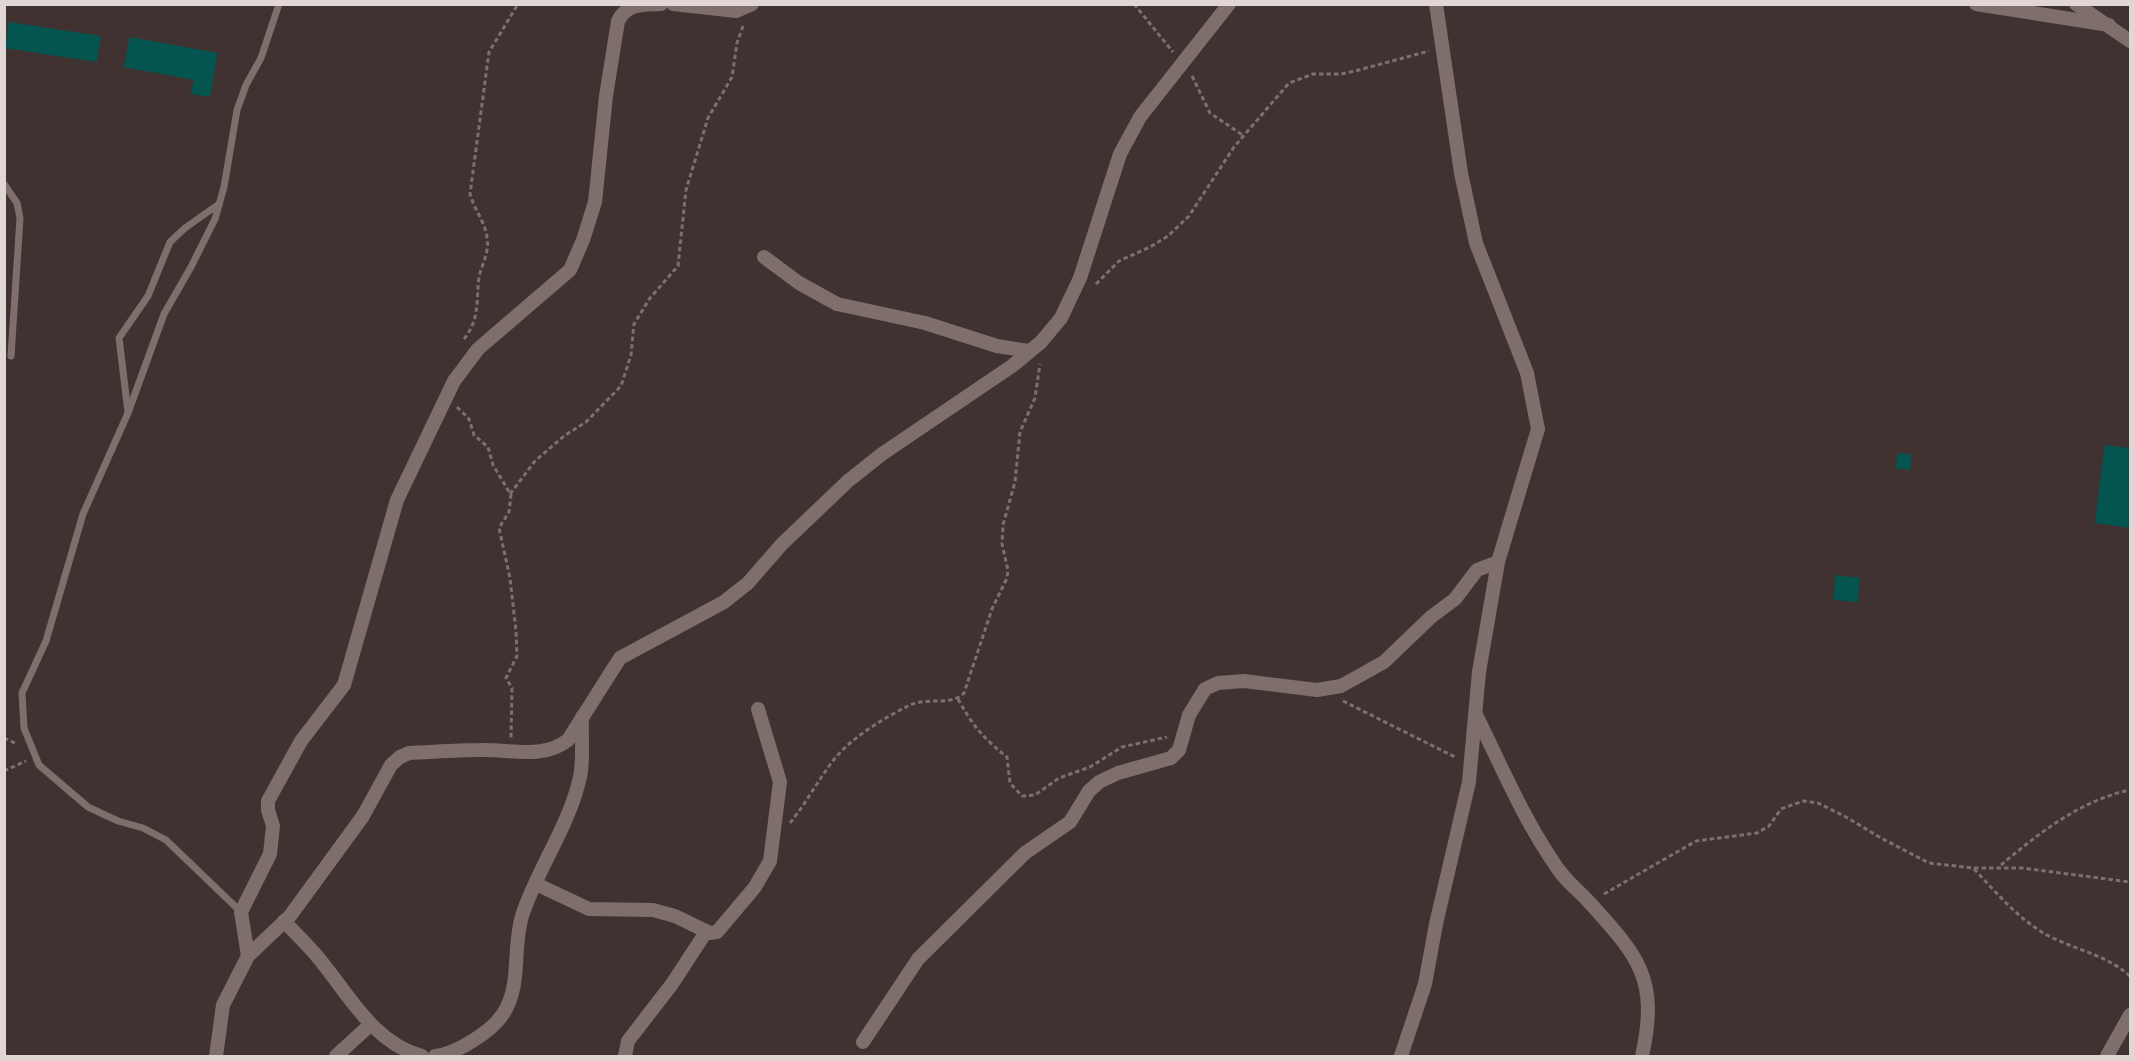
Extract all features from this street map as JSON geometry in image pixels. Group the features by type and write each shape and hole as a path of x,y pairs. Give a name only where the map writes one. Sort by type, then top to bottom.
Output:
{"street":[{"path":"248,956 241,912 270,854 273,826 268,801 301,741 344,685 398,500 454,381 478,350 570,270 595,202 606,96 618,21 622,12 630,8 662,4"},
{"path":"673,4 736,11 750,6"},
{"path":"216,1056 223,1005 248,956 290,916 363,816 391,765 399,757 409,753 510,750 533,752 560,746 568,740 620,658 724,602 748,583 782,544 848,481 1041,342 1061,318 1080,278 1120,154 1140,117 1229,4"},
{"path":"1401,1056 1415,1021 1425,984 1470,764 1479,672 1498,562 1538,429 1527,373 1476,243 1461,173 1436,4"},
{"path":"1976,4 2109,25"},
{"path":"2076,4 2130,41"},
{"path":"764,257 799,282 837,304 925,323 997,346 1029,351"},
{"path":"863,1042 918,959 1025,853 1071,822 1089,791 1100,782 1118,773 1171,758 1179,750 1189,715 1204,689 1218,683 1244,681 1328,690 1361,677 1384,662 1431,617 1455,599 1477,570 1498,562"},
{"path":"536,884 589,909 661,911 713,934 722,927 755,887 770,861 780,782 758,709"},
{"path":"1475,713 1530,826 1559,871 1624,943 1641,969 1649,997 1642,1056"},
{"path":"435,1056 462,1052 502,1017 513,997 520,927 580,776 582,715"},
{"path":"284,921 316,955 370,1025 412,1054 422,1056"},
{"path":"625,1056 628,1041 672,984 706,932"},
{"path":"2108,1056 2130,1015"},
{"path":"336,1056 346,1050 370,1025"}],"lane":[{"path":"241,912 166,840 143,828 88,807 39,765 24,728 22,693 46,641 83,514 128,412 164,314 207,236 219,204 228,169 237,110 246,85 261,58 279,4"},
{"path":"4,184 17,203 20,218 11,356"},
{"path":"128,412 119,338 144,303 170,242 185,228 219,204"}],"path":[{"path":"459,347 475,323 479,277 487,248 486,231 474,211 470,194 489,52 518,4"},
{"path":"1134,4 1192,76 1210,113 1244,136"},
{"path":"510,494 535,461 564,436 586,422 621,386 631,355 634,324 650,298 673,275 678,266 686,190 708,118 732,77 737,43 750,6"},
{"path":"1093,287 1119,261 1159,242 1189,216 1221,165 1289,83 1301,76 1341,74 1442,48"},
{"path":"958,699 968,685 992,609 1007,578 1008,570 1002,544 1003,525 1015,482 1020,432 1038,385 1041,342"},
{"path":"446,398 469,419 471,430 488,447 494,465 510,494 510,507 499,528 510,578 516,631 517,657 506,678 512,688 510,750"},
{"path":"1328,690 1371,716 1470,764"},
{"path":"958,699 969,720 989,743 1007,757 1010,783 1022,796 1035,795 1059,778 1090,767 1122,747 1170,734"},
{"path":"788,826 837,755 860,736 908,705 923,700 958,699"},
{"path":"4,771 36,757"},
{"path":"2000,866 2033,838 2064,818 2091,804 2130,790"},
{"path":"1589,902 1696,841 1757,833 1769,826 1781,809 1803,801 1818,803 1921,860 1947,866 1973,868 2000,866 2130,882"},
{"path":"1973,868 2027,923 2064,943 2096,954 2130,976"}],"building":[{"path":"9,22 101,36 97,62 5,48"},
{"path":"130,37 218,53 210,97 191,94 194,80 124,67"},
{"path":"2105,445 2130,448 2130,528 2095,523"},
{"path":"1898,453 1912,455 1910,470 1896,468"},
{"path":"1836,575 1860,578 1858,602 1833,600"}]}
